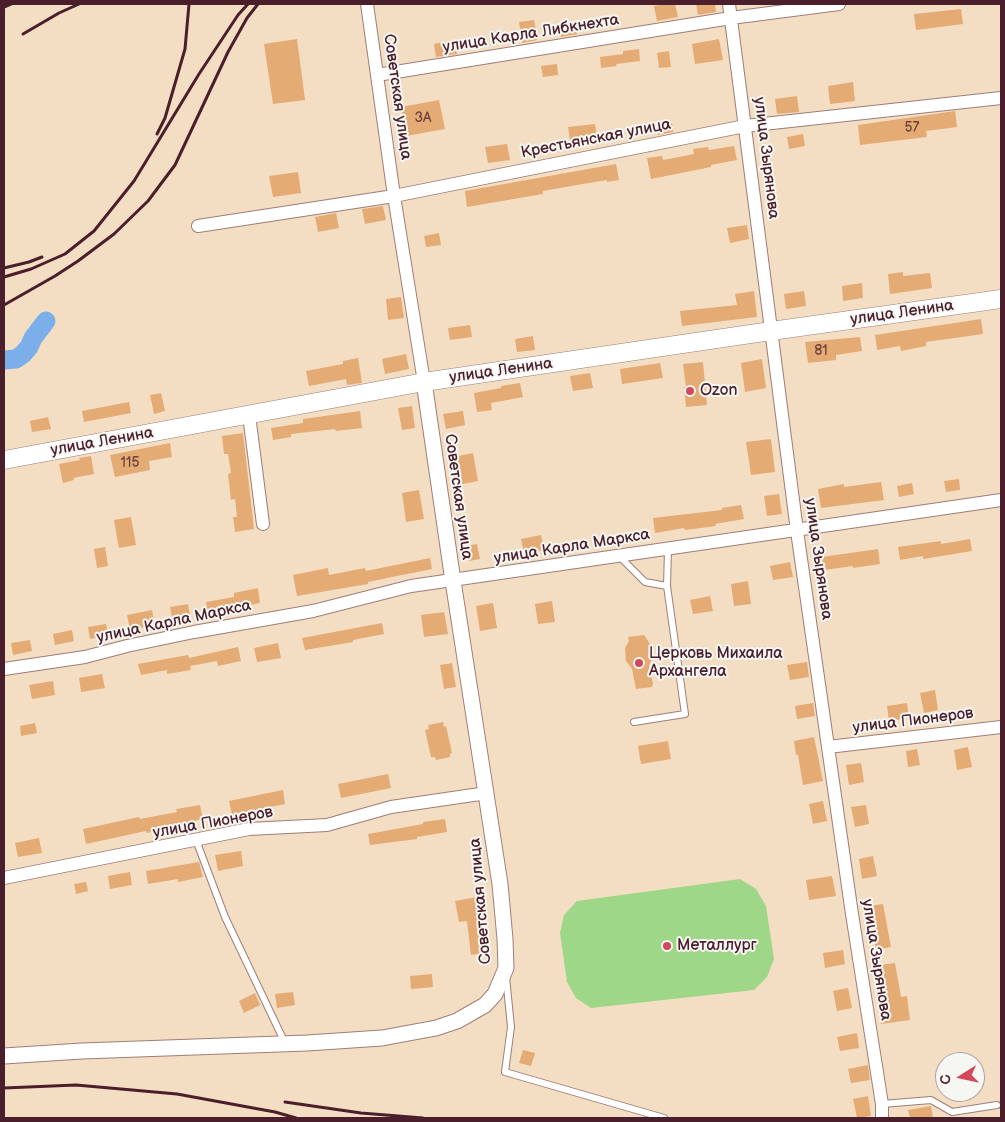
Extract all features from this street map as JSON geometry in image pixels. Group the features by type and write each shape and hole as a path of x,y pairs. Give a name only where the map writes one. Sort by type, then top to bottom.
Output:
{"main road":[{"name":"улица Ленина","path":"4,460 424,382 1001,299"}],"street":[{"name":"Советская улица","path":"286,1044 382,1038 436,1028 458,1021 485,1005 495,994 506,968 500,884 366,4"},
{"name":"улица Зырянова","path":"729,4 797,531 882,1104 882,1118"},
{"name":"улица Карла Либкнехта","path":"377,75 731,18 838,4"},
{"name":"Крестьянская улица","path":"198,226 394,196 745,126 1001,98"},
{"path":"249,415 264,524"},
{"name":"улица Карла Маркса","path":"4,669 85,658 128,646 194,632 313,611 411,586 1001,500"},
{"name":"улица Пионеров","path":"828,747 1001,727"},
{"name":"улица Пионеров","path":"4,878 249,830 327,824 391,807 486,793"},
{"path":"4,1056 82,1051 286,1044"}],"lane":[{"path":"634,722 685,714 667,586 668,548"},
{"path":"619,556 645,582 667,586"},
{"path":"196,840 225,917 286,1044"},
{"path":"506,968 511,1027 505,1072 664,1118"},
{"path":"882,1104 931,1100 952,1112 998,1105"}],"green space":[{"name":"Металлург","path":"740,879 756,889 766,906 774,959 767,977 754,990 591,1008 576,998 567,982 560,933 564,915 577,901"}],"building":[{"path":"675,4 678,17 657,21 654,6"},
{"path":"696,4 715,4 716,12 698,15"},
{"path":"961,9 963,24 916,30 914,14"},
{"path":"534,20 538,40 522,43 519,22"},
{"path":"575,22 577,34 561,37 559,25"},
{"path":"297,39 305,100 273,104 264,44"},
{"path":"719,39 723,60 695,64 692,44"},
{"path":"454,40 457,54 436,57 434,44"},
{"path":"639,49 640,61 601,68 600,57 623,54 623,51"},
{"path":"669,51 671,67 659,68 657,53"},
{"path":"557,64 558,75 543,77 541,66"},
{"path":"853,82 855,101 830,104 828,86"},
{"path":"797,96 799,112 777,114 775,99"},
{"path":"439,100 445,129 406,136 401,107"},
{"path":"955,111 957,127 926,131 927,137 860,145 858,125"},
{"path":"672,123 673,132 658,135 657,125"},
{"path":"595,124 598,144 571,147 568,127"},
{"path":"803,134 805,146 789,149 787,137"},
{"path":"507,144 510,160 488,163 485,147"},
{"path":"734,146 737,160 651,179 647,158 662,156 663,160 694,154 693,149 708,147 709,150"},
{"path":"616,164 619,180 607,182 607,180 543,191 543,194 467,207 465,191"},
{"path":"298,172 301,193 273,197 269,176"},
{"path":"383,206 386,220 365,224 362,209"},
{"path":"336,213 339,228 318,232 315,217"},
{"path":"747,225 749,239 730,243 727,228"},
{"path":"439,233 441,245 426,247 424,236"},
{"path":"903,272 903,276 930,273 932,288 890,294 888,274"},
{"path":"862,283 863,298 843,301 842,286"},
{"path":"754,291 757,317 682,326 680,311 737,305 735,294"},
{"path":"804,291 806,306 786,309 784,294"},
{"path":"401,297 404,318 388,320 386,299"},
{"path":"981,319 983,334 926,342 926,346 901,351 900,346 877,350 875,335"},
{"path":"470,325 472,337 450,340 448,328"},
{"path":"533,336 535,350 517,352 515,339"},
{"path":"860,337 862,351 836,355 836,360 808,363 805,342"},
{"path":"406,354 409,369 385,374 382,359"},
{"path":"358,358 362,383 347,385 346,379 309,386 306,371 343,364 343,361"},
{"path":"762,359 766,388 745,392 741,363"},
{"path":"703,362 707,405 686,407 683,364"},
{"path":"660,363 663,378 622,384 620,369"},
{"path":"590,373 593,388 573,391 570,376"},
{"path":"520,383 523,397 491,403 492,410 477,412 474,393"},
{"path":"161,393 165,411 154,414 150,395"},
{"path":"129,402 131,413 84,422 82,411"},
{"path":"412,406 415,428 402,430 398,408"},
{"path":"360,411 362,428 291,434 291,437 273,440 271,428 303,423 303,419"},
{"path":"463,411 465,425 446,429 443,414"},
{"path":"48,417 51,429 32,432 30,421"},
{"path":"243,433 254,529 235,532 233,517 237,517 235,499 231,500 228,474 231,473 228,454 224,454 222,436"},
{"path":"771,439 775,472 751,475 746,442"},
{"path":"170,443 172,457 149,461 150,470 115,477 110,455"},
{"path":"473,453 478,481 458,485 453,457"},
{"path":"91,456 94,474 73,478 74,480 63,483 59,464"},
{"path":"959,479 960,490 946,492 944,481"},
{"path":"881,482 884,500 821,508 818,489 844,484 844,487"},
{"path":"912,483 914,494 899,497 897,486"},
{"path":"419,490 424,519 406,522 402,493"},
{"path":"779,494 782,514 767,516 764,496"},
{"path":"741,505 744,519 715,524 716,526 685,530 684,528 655,533 653,518 722,510 722,508"},
{"path":"131,517 136,545 119,548 114,520"},
{"path":"541,535 544,550 524,553 521,539"},
{"path":"970,539 972,551 923,559 923,556 900,560 898,547 941,541 941,544"},
{"path":"477,544 480,559 469,561 466,546"},
{"path":"105,547 108,566 97,568 94,549"},
{"path":"878,549 880,564 824,570 822,557"},
{"path":"430,558 432,569 368,582 368,584 297,596 293,575 328,568 329,575 365,568 366,571"},
{"path":"790,562 793,577 773,580 770,566"},
{"path":"748,581 751,604 734,606 731,584"},
{"path":"258,588 260,603 208,614 206,602 234,597 234,593"},
{"path":"710,596 713,611 693,614 690,600"},
{"path":"552,601 555,622 538,624 535,604"},
{"path":"493,603 497,628 480,631 476,606"},
{"path":"188,604 190,615 172,618 170,607"},
{"path":"152,610 155,625 130,630 127,615"},
{"path":"444,612 448,634 424,637 421,615"},
{"path":"382,623 384,634 353,640 353,642 305,650 302,638"},
{"path":"106,624 108,635 90,639 88,627"},
{"path":"72,630 74,641 55,645 53,634"},
{"name":"Церковь Михаила Архангела","path":"644,635 650,644 652,658 649,666 653,684 652,687 636,689 632,669 626,661 625,648 629,641 628,637"},
{"path":"30,640 32,651 13,655 11,643"},
{"path":"278,643 281,658 257,662 254,648"},
{"path":"238,647 241,661 218,666 217,661 190,666 191,670 167,674 167,670 141,675 138,664 188,655 189,658"},
{"path":"807,662 809,677 790,680 787,665"},
{"path":"452,663 456,687 444,689 440,665"},
{"path":"102,674 105,688 81,692 79,678"},
{"path":"53,681 55,695 32,699 29,685"},
{"path":"935,690 938,710 924,713 920,693"},
{"path":"813,703 815,716 797,719 795,706"},
{"path":"907,703 909,718 889,721 887,706"},
{"path":"443,722 444,727 446,726 452,753 450,757 436,760 435,757 431,757 425,730 429,729 428,725"},
{"path":"35,723 37,733 21,736 20,726"},
{"path":"814,737 823,781 803,785 794,741"},
{"path":"668,741 671,759 641,764 638,746"},
{"path":"968,747 972,767 957,770 954,750"},
{"path":"917,749 920,765 908,767 906,751"},
{"path":"861,763 864,782 849,785 846,765"},
{"path":"388,774 391,788 341,798 338,784"},
{"path":"283,790 285,804 232,815 229,801"},
{"path":"823,801 827,821 813,824 809,804"},
{"path":"200,805 203,819 147,833 146,831 86,844 83,829 139,817 140,819 177,812 176,809"},
{"path":"866,805 869,824 855,827 851,807"},
{"path":"445,819 447,832 417,837 417,839 370,845 368,834"},
{"path":"39,838 42,853 18,857 15,843"},
{"path":"241,851 243,866 218,871 215,855"},
{"path":"873,856 877,876 862,879 859,859"},
{"path":"199,862 203,877 178,882 178,879 148,884 146,871"},
{"path":"130,872 132,885 110,889 108,876"},
{"path":"832,876 836,896 809,900 806,880"},
{"path":"86,882 88,891 76,894 74,884"},
{"path":"483,896 487,917 480,918 485,953 471,955 467,921 459,922 455,901"},
{"path":"883,904 891,947 876,950 868,906"},
{"path":"843,950 845,964 825,968 823,953"},
{"path":"895,963 901,997 907,996 910,1020 881,1024 878,1001 886,1000 880,965"},
{"path":"432,974 433,987 411,989 410,976"},
{"path":"848,988 852,1008 837,1011 833,991"},
{"path":"293,992 295,1005 277,1008 275,994"},
{"path":"255,993 260,1005 244,1013 239,1001"},
{"path":"857,1033 859,1048 840,1051 837,1037"},
{"path":"523,1050 535,1053 531,1066 519,1063"},
{"path":"868,1065 870,1080 851,1083 848,1069"},
{"path":"868,1096 871,1116 857,1118 853,1099"},
{"path":"931,1106 933,1118 910,1118 908,1110"}],"waterway":[{"path":"4,360 16,359 23,354 46,321"}],"railway":[{"path":"4,7 11,4"},
{"path":"23,34 59,13 79,4"},
{"path":"157,134 165,118 185,49 189,4"},
{"path":"4,277 31,269 65,254 94,231 134,181 199,74 238,15 248,4"},
{"path":"4,305 78,261 114,234 148,201 175,165 228,52 247,18 258,4"},
{"path":"4,268 42,257"},
{"path":"4,1088 76,1085 177,1094 275,1112 296,1118"},
{"path":"285,1102 361,1113 423,1118"}],"place":[{"name":"Ozon","path":"690,391"},
{"name":"Церковь Михаила Архангела","path":"639,663"},
{"name":"Металлург","path":"667,946"}]}
